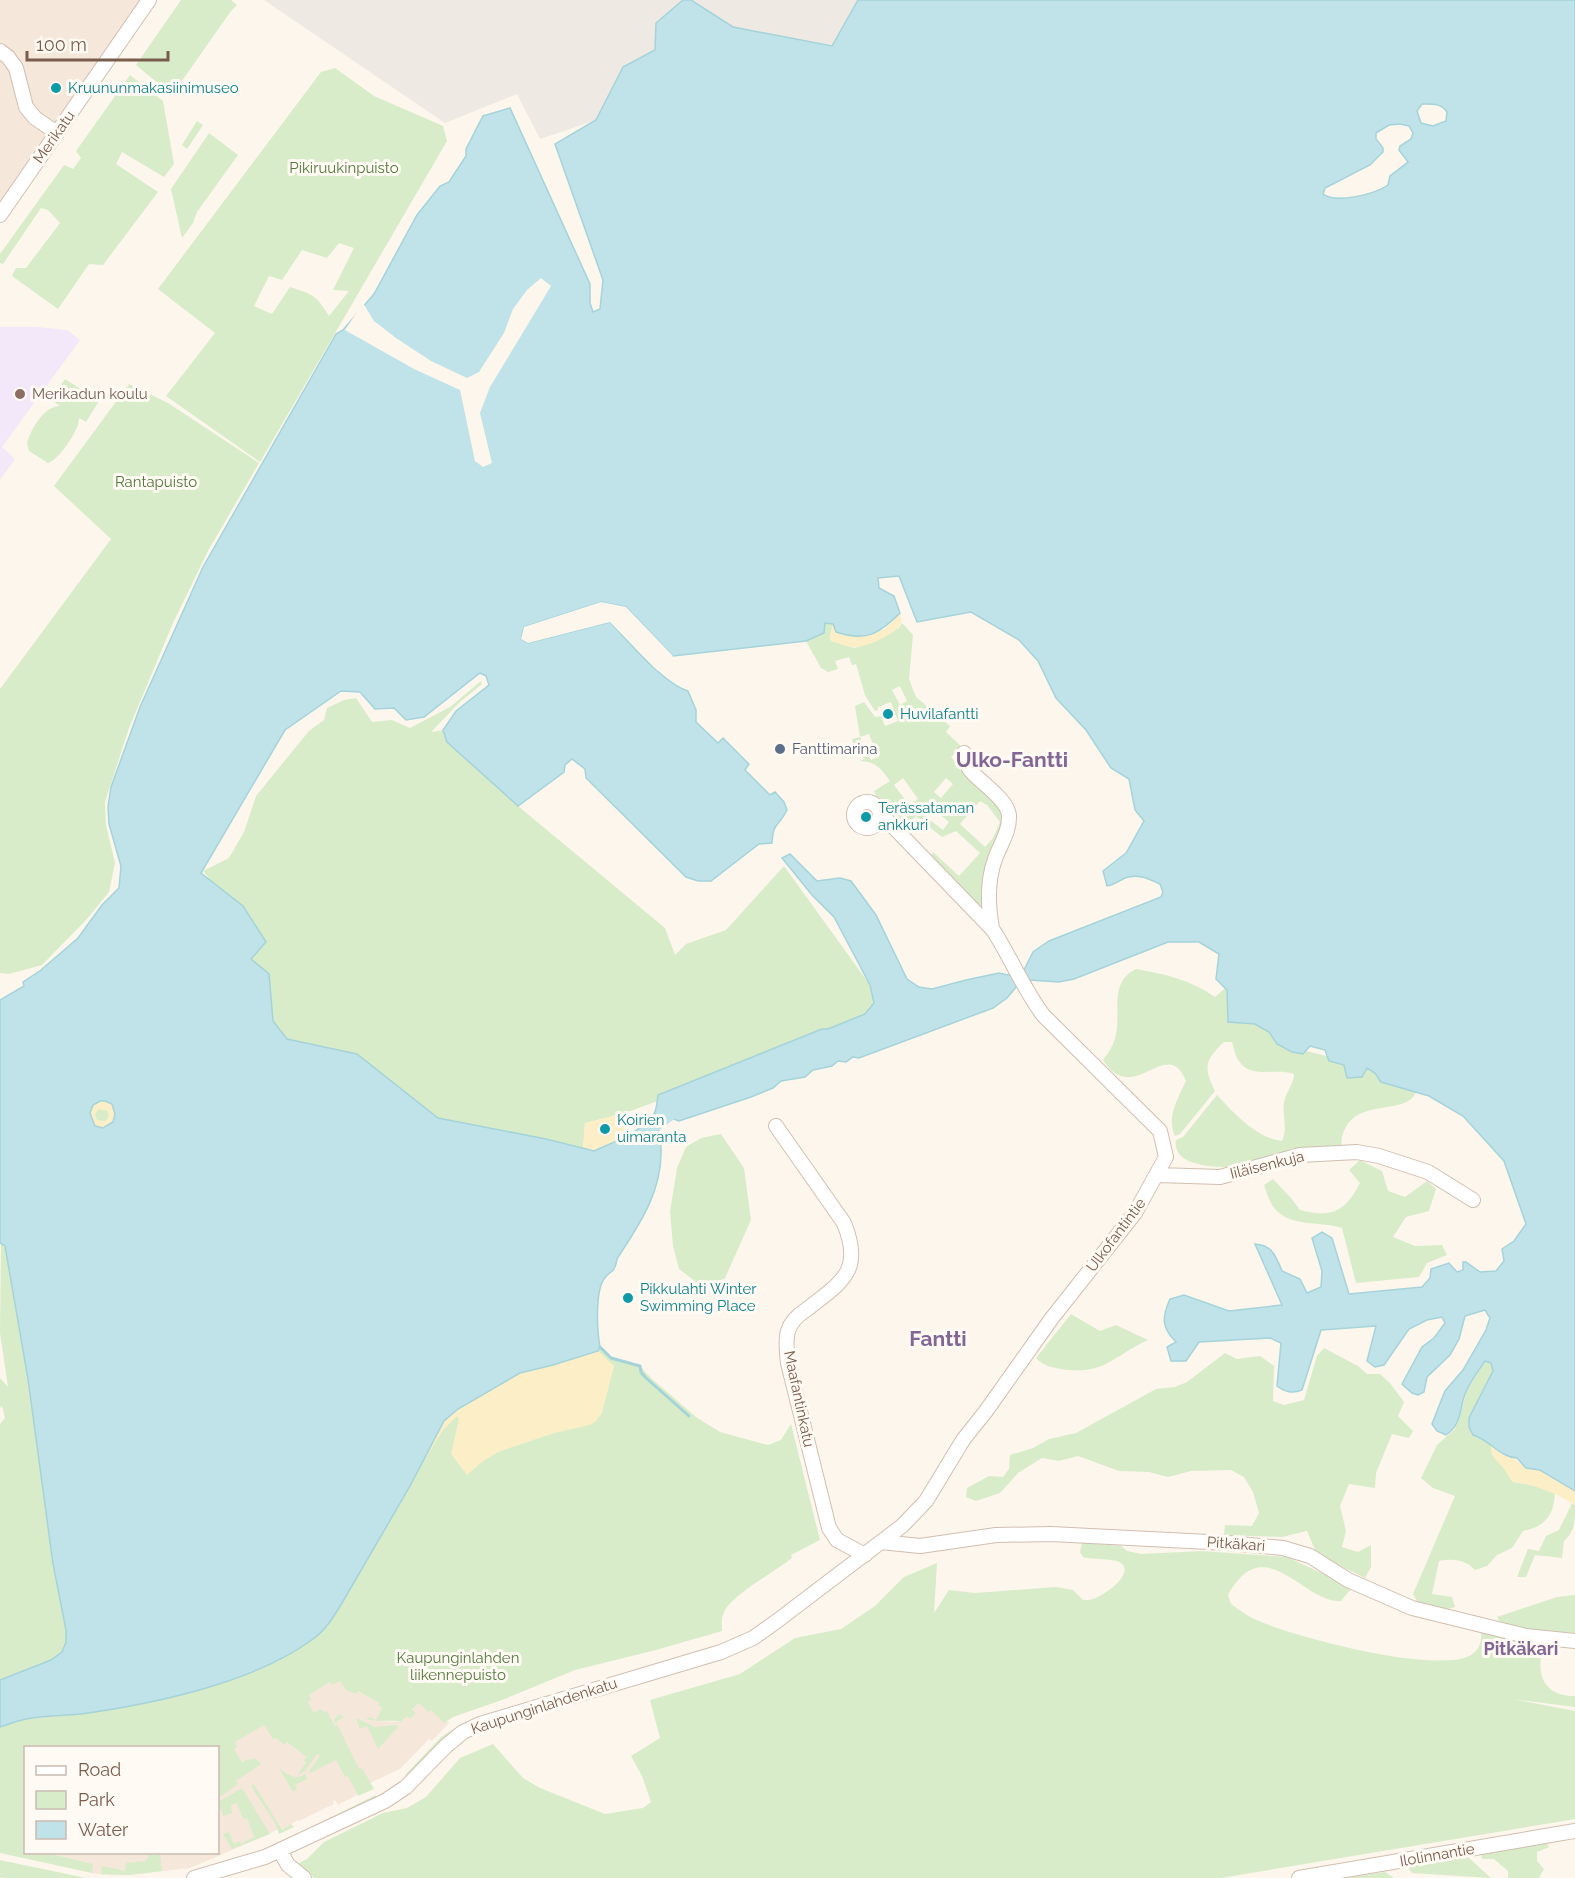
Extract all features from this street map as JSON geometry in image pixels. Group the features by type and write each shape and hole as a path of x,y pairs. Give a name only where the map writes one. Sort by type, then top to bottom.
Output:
{"street":[{"name":"Merikatu","path":"0,215 149,0"},
{"path":"0,51 16,68 26,107 35,118 57,133"},
{"path":"964,753 968,768 1007,807 1009,817 1008,830 994,861 990,884 988,909 993,930"},
{"name":"Ulkofantintie","path":"865,1555 902,1526 926,1501 963,1440 1052,1318 1135,1213 1166,1157 1160,1131 1043,1015 1027,994 993,930 923,856 900,836 880,813 877,806 869,802 861,803 855,810 856,822 863,827 890,831 900,836"},
{"path":"872,827 878,822 880,813"},
{"name":"Maafantinkatu","path":"776,1126 844,1223 849,1238 851,1263 847,1273 842,1281 797,1316 788,1332 787,1344 788,1363 829,1528 837,1540 865,1555"},
{"name":"Iiläisenkuja","path":"1158,1174 1220,1177 1300,1155 1357,1152 1379,1156 1428,1172 1473,1200"},
{"name":"Pitkäkari","path":"881,1542 920,1546 996,1535 1051,1534 1283,1548 1311,1556 1348,1580 1412,1608 1526,1636 1575,1641"},
{"name":"Kaupunginlahdenkatu","path":"194,1878 266,1857 393,1796 406,1787 446,1746 472,1727 736,1647 777,1622 865,1555"},
{"name":"Ilolinnantie","path":"1299,1878 1575,1831"},
{"path":"280,1851 288,1864 304,1878"}],"shaded area":[{"path":"0,0 140,0 0,202"},
{"path":"264,0 683,0 656,23 656,50 623,68 596,120 540,139 517,94 445,123"},
{"path":"691,0 858,0 832,46 733,27"},
{"name":"Merikadun koulu","path":"0,327 67,330 80,340 2,447 15,459 0,480"},
{"path":"340,1681 351,1691 358,1691 379,1703 382,1707 379,1721 401,1722 423,1699 449,1723 432,1741 429,1739 400,1769 355,1790 357,1795 338,1805 335,1800 334,1804 282,1830 280,1828 190,1868 108,1875 92,1873 92,1864 51,1854 219,1854 219,1796 238,1784 236,1781 252,1760 242,1762 234,1749 235,1742 264,1724 276,1738 287,1742 306,1757 307,1762 322,1711 314,1713 307,1702 308,1695 330,1682"}],"green space":[{"path":"181,0 231,0 237,5 172,95 136,65"},
{"name":"Pikiruukinpuisto","path":"335,68 374,96 443,126 447,141 260,462 166,396 215,333 158,289 321,72","holes":["339,243 354,248 333,290 349,291 329,316 314,297 290,287 272,314 254,306 269,276 282,280 302,250 327,258"]},
{"path":"130,75 163,101 174,164 164,177 122,152 116,164 158,192 103,265 89,264 58,309 12,276 16,268 26,268 60,223 48,210 41,208 3,264 0,263 0,254 64,165 73,169 81,158 76,151"},
{"path":"197,121 203,125 187,149 182,145"},
{"path":"209,133 238,155 197,212 193,223 182,238 171,189"},
{"path":"65,379 99,401 86,422 79,418 68,444 53,461 48,463 29,451 27,443 35,425 44,414 60,406 51,400"},
{"name":"Rantapuisto","path":"129,384 168,403 259,463 208,551 173,623 129,728 105,802 106,825 115,863 109,892 87,919 42,965 9,974 0,973 0,689 111,539 54,486"},
{"path":"824,623 833,624 831,641 855,648 899,628 902,623 913,635 909,679 916,697 950,726 946,732 962,747 951,757 979,789 1003,810 1005,828 990,858 982,906 978,906 930,858 933,852 959,876 980,853 956,831 942,837 916,816 905,828 890,817 880,802 874,791 890,781 878,766 860,761 864,759 861,753 857,755 852,739 860,737 855,706 864,702 875,717 881,716 885,726 898,721 891,702 878,707 875,711 865,695 856,664 852,665 849,657 835,661 838,669 828,672 821,668 806,641 824,633","holes":["900,686 907,701 900,705 892,690","869,734 878,757 871,760 860,737","903,778 918,799 909,805 894,785","946,778 953,784 941,798 934,792","980,801 987,805 1000,822 993,838 985,847 960,824","931,807 949,822 943,830 923,815"]},
{"path":"481,681 482,684 460,702 431,732 443,730 447,742 518,806 665,928 675,955 686,944 726,930 784,866 870,985 874,1003 865,1014 828,1029 822,1029 655,1102 625,1113 585,1123 583,1149 546,1139 438,1118 357,1054 287,1039 273,1021 269,974 251,959 243,906 213,883 203,871 229,858 244,832 256,796 309,731 324,720 327,708 344,700 356,698 372,722 392,720 410,728 450,707"},
{"path":"1136,969 1177,978 1215,997 1230,984 1222,981 1219,975 1232,981 1243,992 1240,1016 1242,1024 1267,1025 1279,1039 1292,1047 1393,1077 1416,1091 1405,1103 1362,1113 1353,1118 1343,1135 1343,1149 1303,1152 1262,1164 1246,1166 1220,1167 1194,1163 1183,1158 1177,1150 1176,1140 1183,1137 1217,1095 1254,1130 1282,1141 1285,1132 1284,1102 1294,1074 1250,1070 1244,1067 1238,1059 1232,1042 1224,1042 1213,1054 1208,1064 1209,1076 1215,1091 1180,1134 1175,1136 1172,1115 1186,1081 1179,1069 1171,1065 1162,1065 1133,1077 1123,1077 1111,1070 1103,1060 1115,1038 1119,989 1122,981"},
{"path":"102,1108 107,1110 109,1115 107,1120 102,1122 97,1120 95,1115 97,1110"},
{"path":"721,1134 744,1168 751,1220 725,1278 710,1286 700,1285 679,1269 673,1246 670,1212 677,1168 686,1147 701,1138"},
{"path":"1360,1160 1382,1171 1388,1191 1405,1197 1427,1181 1436,1189 1429,1211 1406,1217 1393,1237 1415,1246 1442,1245 1447,1255 1427,1263 1419,1277 1356,1283 1342,1228 1299,1222 1284,1216 1272,1206 1264,1185 1273,1179 1300,1210 1329,1213 1336,1210 1349,1201 1360,1183 1349,1170"},
{"path":"1,1243 5,1246 28,1379 53,1564 66,1630 66,1643 62,1652 51,1660 0,1680 0,1424 5,1418 2,1406 0,1408 0,1378 8,1387 0,1333"},
{"path":"1071,1314 1100,1331 1116,1325 1148,1340 1108,1363 1088,1370 1050,1367 1036,1358"},
{"name":"Kaupunginlahden liikennepuisto","path":"600,1347 611,1358 640,1366 696,1417 720,1432 768,1445 781,1440 791,1424 820,1540 791,1555 792,1558 736,1598 724,1612 722,1631 575,1670 453,1717 444,1723 431,1710 428,1712 419,1703 412,1710 416,1713 410,1719 407,1716 401,1722 375,1721 366,1719 370,1717 376,1720 382,1708 378,1705 379,1703 358,1691 356,1694 346,1690 340,1681 332,1685 330,1682 309,1695 311,1700 308,1702 314,1713 320,1709 327,1711 335,1726 337,1725 334,1720 339,1714 344,1717 336,1722 359,1769 362,1768 374,1789 358,1796 348,1776 345,1777 336,1760 310,1773 309,1771 320,1756 317,1754 305,1771 297,1775 306,1763 304,1760 306,1757 287,1742 284,1745 276,1738 273,1739 264,1725 235,1742 237,1747 234,1749 242,1762 255,1758 261,1764 236,1781 238,1784 220,1797 219,1746 24,1746 24,1854 51,1854 93,1864 92,1873 0,1853 0,1727 27,1719 80,1714 158,1699 246,1674 303,1645 315,1637 331,1620 410,1486 444,1421 598,1351"},
{"path":"1324,1348 1358,1366 1367,1374 1380,1374 1390,1383 1404,1402 1398,1416 1413,1431 1409,1438 1392,1434 1376,1473 1375,1488 1349,1484 1340,1506 1346,1531 1342,1547 1358,1552 1371,1545 1371,1567 1365,1578 1316,1552 1307,1531 1282,1537 1224,1535 1225,1525 1252,1526 1259,1513 1253,1492 1244,1477 1231,1470 1191,1471 1168,1477 1149,1472 1119,1471 1078,1456 1059,1461 1042,1458 1018,1473 1000,1493 976,1501 966,1497 967,1488 989,1476 1003,1477 1009,1469 1010,1455 1033,1448 1049,1439 1076,1433 1156,1389 1175,1387 1187,1382 1225,1353 1237,1359 1260,1356 1274,1366 1273,1401 1284,1405 1304,1400 1317,1356"},
{"path":"1485,1361 1492,1363 1493,1371 1469,1418 1473,1435 1482,1437 1491,1445 1494,1457 1513,1482 1537,1486 1555,1493 1553,1508 1543,1523 1523,1531 1512,1548 1497,1555 1487,1566 1475,1570 1459,1561 1439,1561 1432,1594 1452,1597 1455,1607 1445,1610 1418,1603 1413,1594 1455,1496 1433,1488 1421,1478 1437,1445 1454,1430 1466,1393"},
{"path":"1572,1503 1575,1505 1574,1526 1564,1541 1562,1558 1535,1555 1526,1577 1517,1577 1528,1549 1539,1551 1546,1536 1559,1530"},
{"path":"1082,1543 1121,1546 1127,1551 1141,1554 1202,1551 1287,1557 1356,1589 1349,1591 1341,1601 1327,1599 1284,1574 1270,1568 1256,1568 1242,1576 1228,1595 1231,1604 1250,1617 1268,1625 1358,1650 1422,1660 1448,1660 1467,1657 1474,1653 1480,1643 1481,1631 1544,1644 1540,1664 1544,1680 1555,1692 1575,1696 1575,1707 1513,1699 1575,1711 1575,1819 1221,1878 314,1878 297,1864 307,1859 324,1842 383,1813 407,1808 426,1797 460,1758 493,1744 523,1778 540,1788 605,1814 643,1808 651,1802 642,1776 631,1756 660,1738 650,1700 740,1674 795,1638 841,1629 875,1606 904,1577 937,1563 934,1613 949,1590 975,1593 1056,1587 1073,1590 1083,1600 1093,1599 1104,1594 1121,1579 1124,1568 1118,1561 1083,1557 1080,1552"},
{"path":"1575,1595 1575,1633 1534,1631 1500,1622 1497,1617 1557,1597"},
{"path":"356,1718 375,1727 399,1726 378,1749 367,1726 360,1729"},
{"path":"455,1728 405,1779 406,1774 441,1737"},
{"path":"279,1768 295,1777 305,1774 307,1779 295,1785 297,1789 293,1792"},
{"path":"254,1784 282,1830 291,1824 294,1827 279,1834 275,1823 251,1786"},
{"path":"242,1788 270,1834 232,1849 223,1834 229,1832 234,1844 240,1841 241,1844 254,1837 247,1818 243,1819 237,1803 231,1805 232,1813 223,1816 221,1809 219,1810 219,1801"},
{"path":"376,1795 378,1800 309,1833 307,1829"},
{"path":"1546,1841 1549,1847 1537,1852 1537,1861 1544,1869 1539,1878 1508,1878 1508,1871 1494,1859 1482,1859 1480,1852"},
{"path":"147,1854 160,1854 162,1871 129,1875 101,1874 102,1866 125,1871 126,1863 145,1861 148,1858"},
{"path":"1469,1858 1491,1878 1412,1873 1407,1866"},
{"path":"0,1860 86,1878 3,1878 0,1877"},
{"path":"1385,1872 1394,1878 1346,1878"}],"sand":[{"path":"900,613 899,627 873,642 855,647 831,641 833,624 884,630"},
{"path":"100,1101 112,1104 115,1114 113,1122 103,1128 95,1126 90,1113 93,1105","holes":["99,1109 108,1111 109,1118 105,1121 96,1120 95,1113"]},
{"name":"Koirien uimaranta","path":"625,1113 627,1135 594,1151 583,1149 585,1123"},
{"path":"598,1351 614,1366 602,1413 590,1425 554,1433 498,1452 467,1475 451,1454 459,1419 457,1416 443,1430 427,1456 444,1421 457,1409 520,1373"},
{"path":"1491,1445 1526,1468 1540,1470 1575,1491 1575,1505 1545,1490 1513,1482 1494,1457"}],"water":[{"path":"683,0 691,0 733,27 832,46 858,0 1575,0 1575,1491 1540,1470 1526,1468 1517,1458 1505,1455 1473,1435 1469,1427 1469,1418 1493,1371 1491,1363 1485,1361 1472,1381 1451,1431 1446,1435 1437,1431 1432,1424 1445,1391 1463,1370 1486,1330 1490,1318 1485,1310 1465,1316 1459,1339 1450,1355 1427,1377 1424,1392 1418,1395 1402,1384 1422,1347 1434,1338 1445,1323 1442,1317 1427,1320 1409,1329 1384,1365 1375,1367 1367,1361 1376,1326 1321,1330 1302,1390 1295,1392 1286,1391 1277,1386 1281,1343 1270,1338 1199,1342 1186,1361 1171,1361 1167,1347 1176,1342 1164,1322 1165,1311 1170,1299 1184,1295 1229,1311 1282,1305 1255,1244 1269,1249 1282,1271 1300,1279 1307,1293 1321,1287 1322,1271 1312,1238 1322,1232 1332,1238 1349,1294 1422,1287 1430,1278 1431,1269 1449,1263 1457,1272 1463,1270 1463,1262 1480,1272 1496,1271 1504,1261 1502,1249 1514,1241 1526,1224 1504,1161 1463,1116 1429,1096 1381,1082 1375,1073 1367,1068 1362,1077 1347,1078 1344,1065 1329,1061 1325,1050 1310,1046 1303,1054 1292,1052 1277,1044 1269,1032 1255,1024 1228,1022 1227,990 1216,979 1219,954 1199,942 1168,942 1074,979 1059,982 1029,980 1017,986 1007,998 993,1008 859,1058 853,1057 846,1062 838,1061 832,1066 813,1070 805,1077 781,1081 773,1088 751,1097 679,1121 669,1118 661,1120 659,1122 660,1166 653,1195 613,1270 601,1285 598,1312 600,1347 598,1351 520,1373 458,1409 444,1421 410,1486 342,1603 318,1635 262,1668 202,1689 139,1704 81,1714 33,1718 0,1727 0,1680 51,1660 62,1652 66,1642 66,1630 53,1564 28,1379 5,1246 0,1243 0,1000 24,986 23,982 41,970 78,938 102,905 119,888 121,866 109,824 108,807 111,787 140,707 203,567 336,334 343,330 374,294 417,215 440,186 449,182 466,156 466,149 483,116 510,108 590,284 590,303 593,312 600,309 603,280 555,144 596,120 623,67 655,50 656,23","holes":["1422,104 1439,106 1447,112 1446,121 1433,126 1421,123 1417,111","1389,125 1409,126 1413,133 1411,139 1400,146 1399,150 1408,162 1390,176 1388,185 1356,197 1337,198 1323,194 1325,188 1370,165 1383,152 1383,148 1376,139 1376,133","899,576 917,622 971,612 1019,640 1038,661 1056,698 1086,730 1111,768 1129,779 1135,810 1144,821 1126,853 1103,871 1107,886 1125,878 1143,877 1160,884 1163,892 1161,897 1049,941 1033,952 1023,972 1008,975 999,973 932,989 919,987 907,979 876,915 851,881 840,878 817,881 790,854 782,858 812,895 834,917 870,985 874,1003 865,1014 658,1095 654,1114 642,1127 594,1151 546,1139 438,1118 357,1054 287,1039 273,1021 269,974 251,959 266,942 243,906 201,873 285,730 341,691 360,692 375,709 394,708 406,720 424,717 480,673 486,676 489,685 456,711 443,730 447,742 518,806 564,772 565,765 572,759 585,769 586,778 686,877 698,881 711,881 759,844 772,843 775,827 787,810 784,802 775,792 770,795 745,770 749,764 723,738 718,743 696,722 696,710 688,691 678,687 657,671 610,622 528,643 521,639 524,627 601,602 626,607 673,656 806,641 824,633 825,623 833,624 836,632 864,636 878,631 900,613 894,596 879,588 878,578","100,1101 112,1104 115,1114 113,1122 103,1128 95,1126 90,1113 93,1105"]}],"pier":[{"path":"541,278 551,286 490,387 480,413 492,463 483,467 475,461 460,390 414,369 345,330 363,303 374,321 396,338 431,361 467,378 479,372 504,333 513,309 527,290"},
{"path":"601,602 626,607 673,656 671,658 625,610 601,605 527,630 524,638 529,640 611,619 660,669 658,671 610,622 528,643 521,639 524,627"}],"waterway":[{"path":"651,1130 674,1113"},
{"path":"600,1347 611,1358 640,1366 645,1377 689,1416"}],"place":[{"name":"Kruununmakasiinimuseo","path":"56,88"},
{"name":"Merikadun koulu","path":"20,394"},
{"name":"Huvilafantti","path":"888,714"},
{"name":"Fanttimarina","path":"780,749"},
{"name":"Terässataman ankkuri","path":"866,817"},
{"name":"Koirien uimaranta","path":"605,1129"},
{"name":"Pikkulahti Winter Swimming Place","path":"628,1298"}],"district":[{"name":"Ulko-Fantti","path":"1012,759"},
{"name":"Fantti","path":"938,1338"},
{"name":"Pitkäkari","path":"1521,1648"}]}
